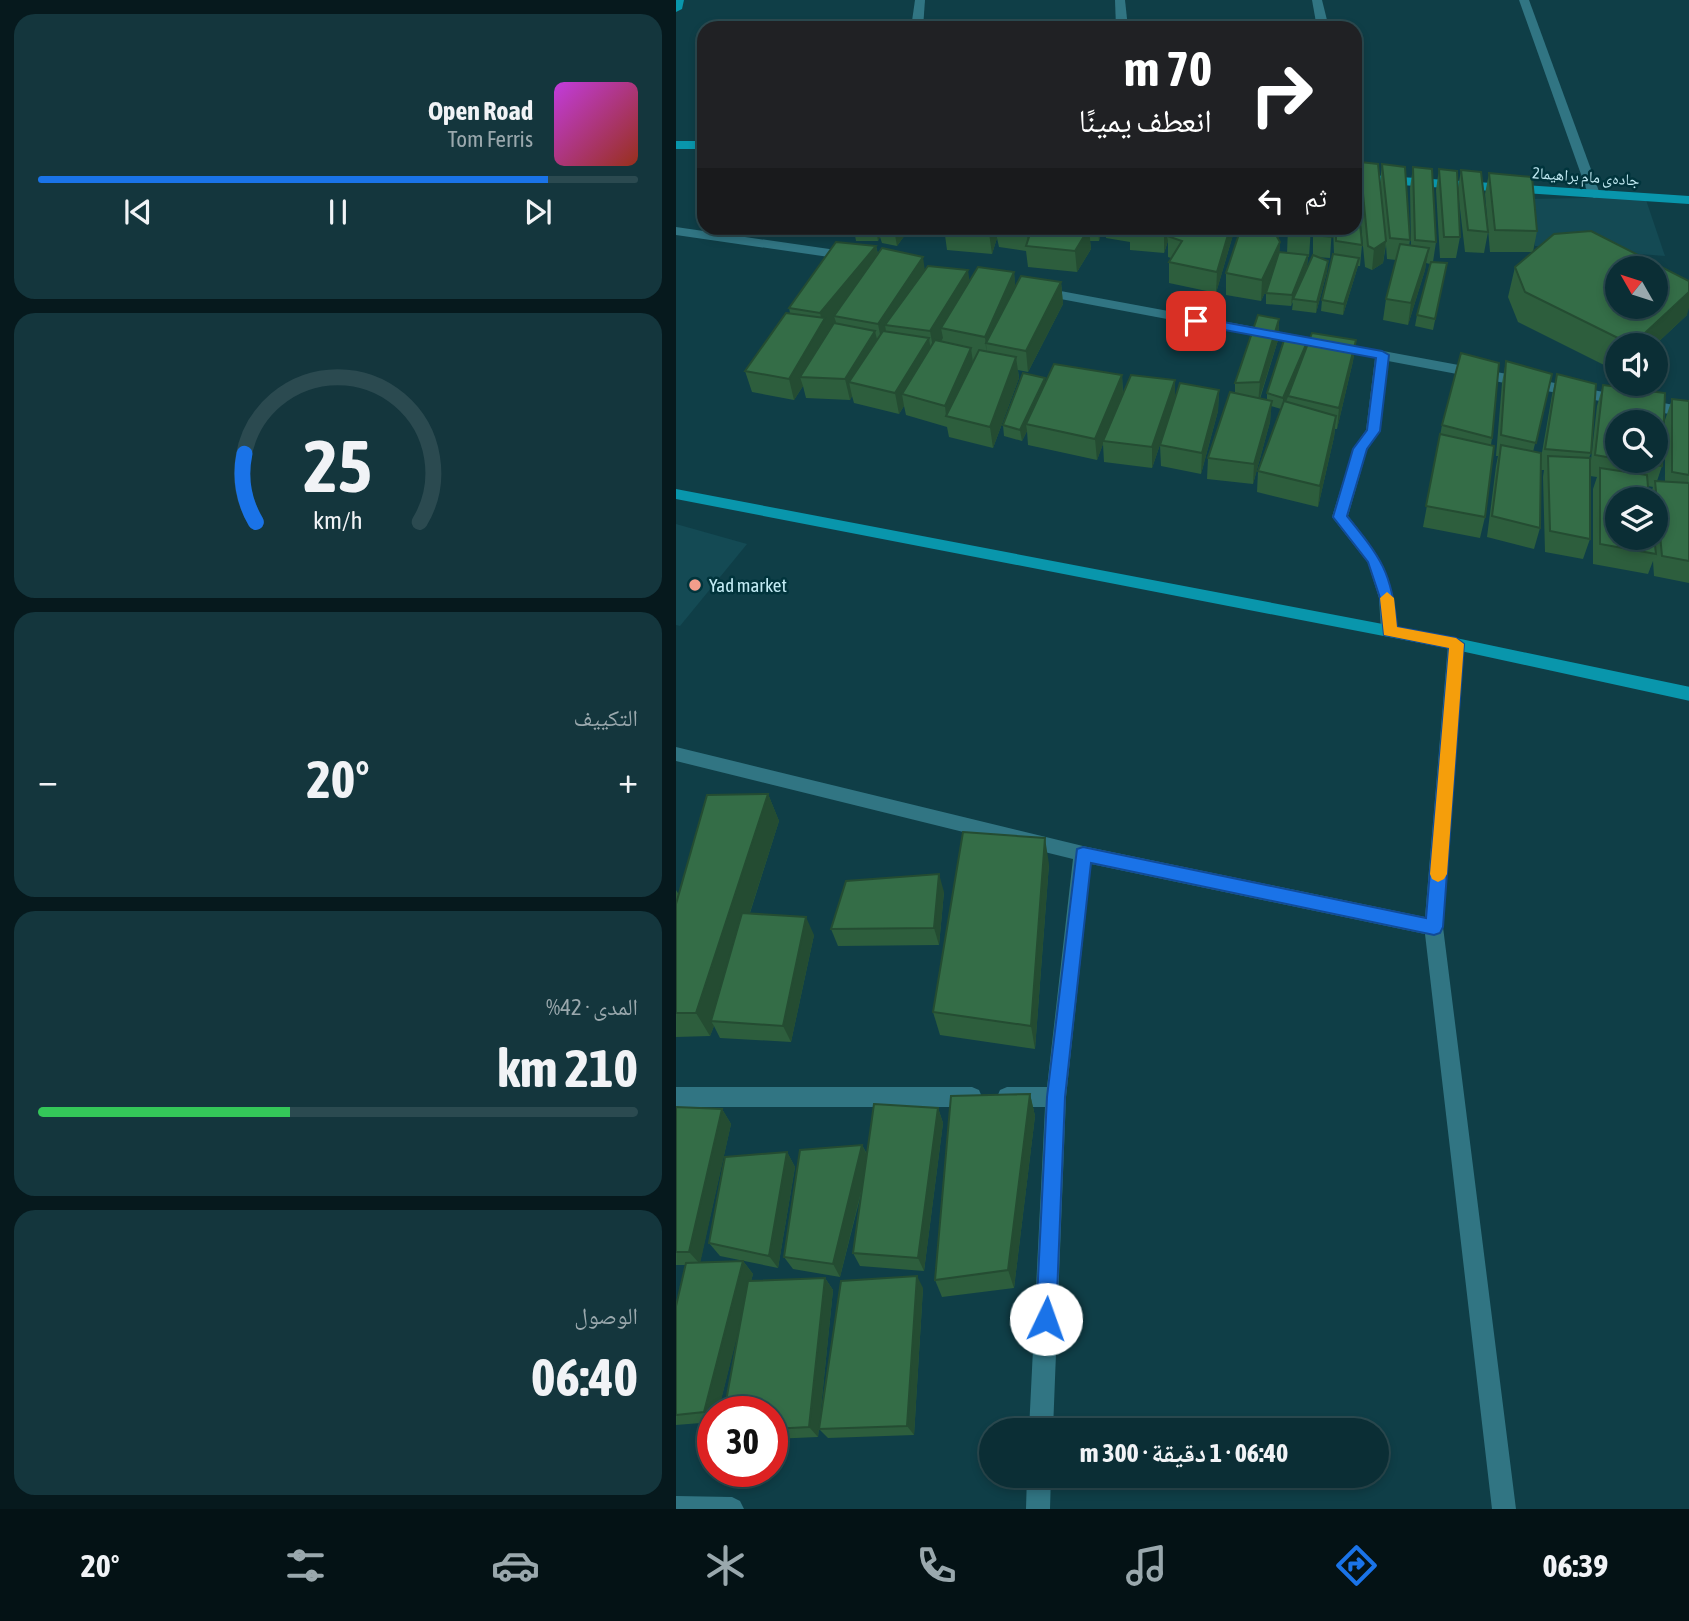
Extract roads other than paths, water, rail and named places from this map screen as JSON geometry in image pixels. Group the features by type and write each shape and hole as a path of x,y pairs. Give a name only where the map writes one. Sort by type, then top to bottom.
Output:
{"street":[{"path":"917,21 920,0"},
{"path":"1120,0 1122,21"},
{"path":"1317,0 1322,21"},
{"path":"1524,0 1594,194"},
{"path":"676,145 697,145"},
{"name":"جادەی مام براهیما2","path":"1362,178 1689,200"},
{"path":"676,231 697,234"},
{"path":"703,235 864,259"},
{"path":"1028,289 1689,413"},
{"path":"1382,355 1373,431 1360,449 1340,517 1375,561 1387,598 1389,631"},
{"path":"676,494 1456,644 1689,694"},
{"path":"1456,644 1434,927 1504,1509"},
{"path":"676,754 1083,854 1434,927"},
{"path":"1042,1418 1056,1097 1083,854"},
{"path":"676,1097 1056,1097"},
{"path":"1038,1509 1039,1488"},
{"path":"676,1508 731,1509"}],"place":[{"name":"Yad market","path":"695,585"}]}
